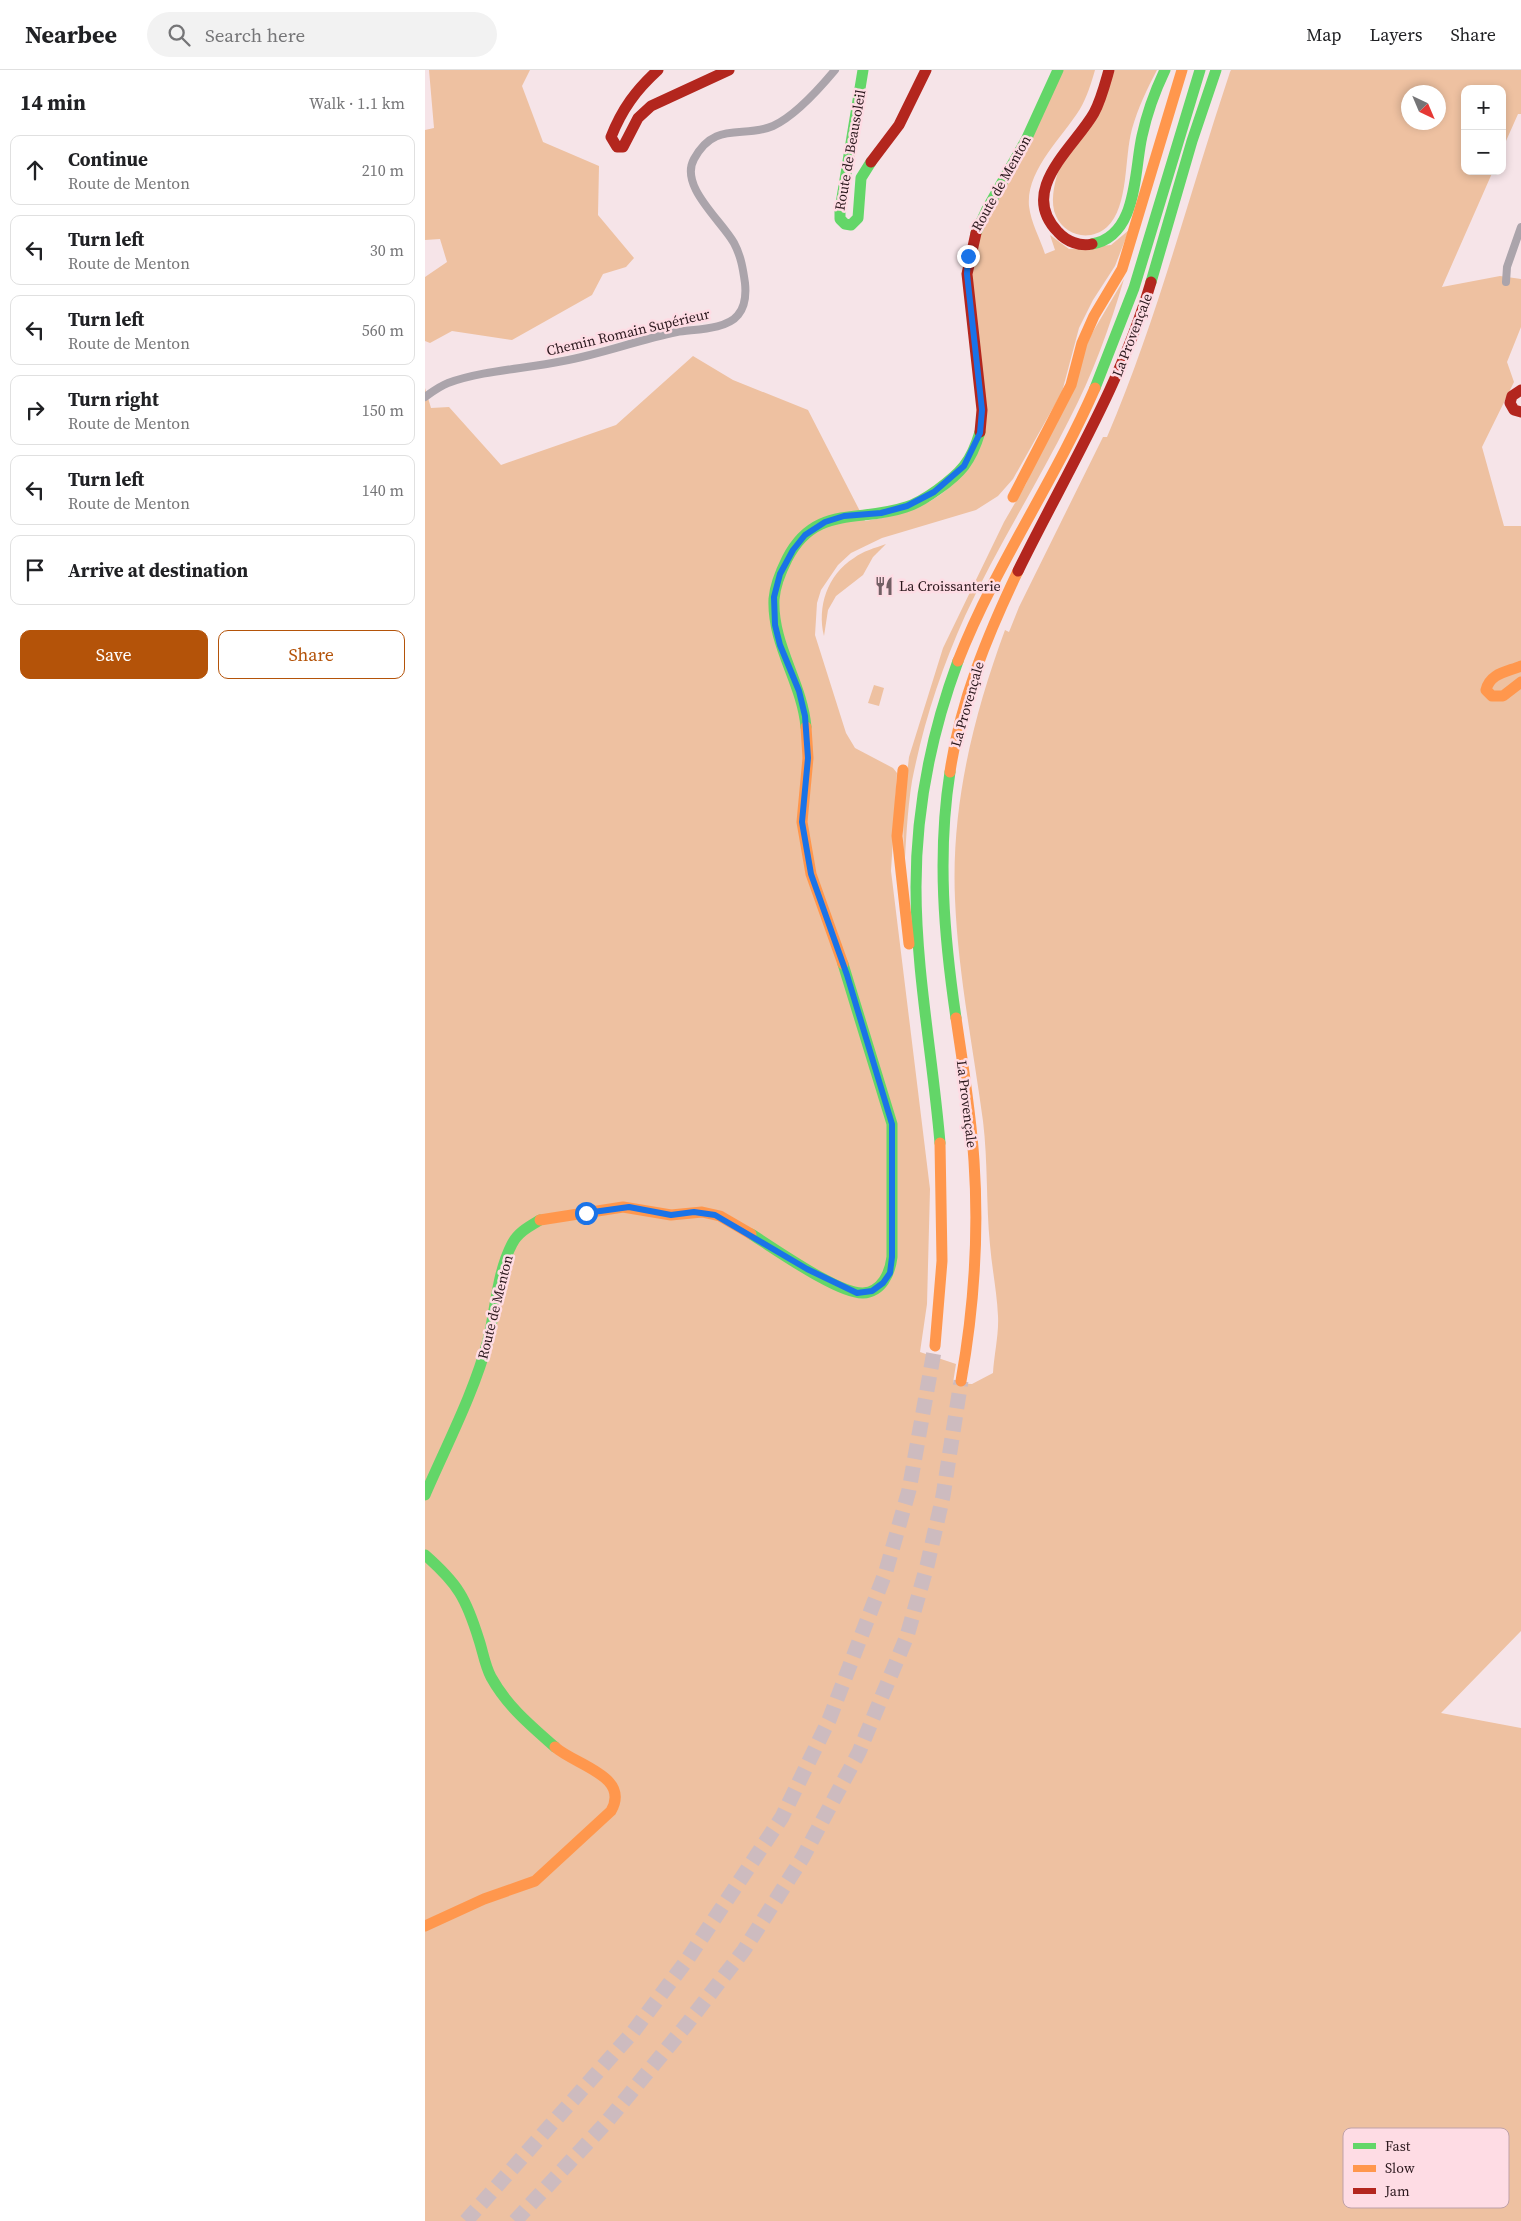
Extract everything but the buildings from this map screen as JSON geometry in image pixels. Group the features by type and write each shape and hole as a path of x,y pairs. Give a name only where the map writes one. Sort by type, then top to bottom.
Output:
{"main road":[{"path":"658,70 628,98 622,108 611,137 617,147 623,147 628,142 633,123 649,108 729,70"},
{"name":"Route de Beausoleil","path":"863,70 839,208 841,223 848,226 853,224 858,218 859,185 866,170 900,122 926,70"},
{"name":"Route de Menton","path":"425,1495 484,1356 505,1258 519,1234 537,1220 623,1207 671,1215 709,1213 720,1216 807,1269 857,1293 867,1293 877,1288 890,1273 892,1257 892,1124 847,975 811,874 802,822 808,758 805,716 799,691 780,645 775,625 774,597 780,574 793,550 805,535 825,522 844,516 881,513 907,506 934,492 951,478 964,466 975,448 980,433 982,410 967,274 972,236 989,202 1021,150 1058,70"},
{"path":"1109,70 1105,86 1093,114 1062,155 1046,187 1044,205 1050,223 1062,237 1078,245 1093,245 1108,239 1122,225 1127,216 1143,126 1154,92 1165,70"},
{"path":"1013,497 1071,385 1090,324 1122,269 1182,70"},
{"name":"La Provençale","path":"935,1346 943,1261 943,1189 917,928 916,873 922,797 937,725 957,664 979,612 1086,409 1114,344 1135,286 1201,70"},
{"name":"La Provençale","path":"961,1381 970,1322 976,1229 971,1133 943,919 943,827 956,741 969,690 989,634 1018,573 1088,438 1128,348 1155,273 1197,128 1216,70"},
{"path":"1521,390 1512,396 1510,403 1514,410 1521,412"},
{"path":"1521,666 1491,677 1487,683 1487,690 1492,696 1503,696 1521,682"},
{"path":"903,770 897,836 900,878 911,965 929,1046"},
{"path":"425,1555 449,1576 462,1593 471,1613 490,1675 510,1707 558,1750 609,1780 616,1792 616,1802 611,1812 535,1882 484,1899 425,1926"}],"street":[{"name":"Chemin Romain Supérieur","path":"425,397 447,384 565,361 675,332 727,323 738,316 746,292 742,264 734,244 719,220 706,207 691,177 690,171 694,159 704,145 717,136 731,131 759,130 778,123 820,88 835,70"},
{"path":"1506,282 1507,267 1521,228"}],"shaded area":[{"path":"429,70 530,70 522,86 543,142 599,166 598,215 634,258 626,267 603,274 592,295 512,340 452,331 430,343 425,341 425,277 447,262 440,239 425,240 425,130 434,128"},
{"path":"1063,70 1095,70 1089,90 1082,104 1073,120 1039,167 1030,193 1030,212 1045,254 1055,250 1050,235 1069,249 1111,245 1129,230 1115,266 1093,300 1079,328 1062,392 1013,479 998,496 976,510 882,538 851,553 838,565 821,590 817,603 815,635 846,733 855,748 893,768 897,773 891,871 930,1189 927,1304 920,1352 956,1364 953,1383 972,1384 993,1373 998,1323 989,1230 985,1136 963,982 955,899 957,830 967,762 983,696 1005,630 1009,632 1019,607 1103,437 1107,437 1125,392 1158,301 1230,72 1231,70 1521,70 1521,114 1518,114 1506,141 1506,85 1461,85 1461,175 1491,175 1442,287 1500,276 1521,279 1521,327 1507,362 1514,382 1482,447 1504,526 1521,526 1521,1631 1441,1713 1521,1728 1521,2221 425,2221 425,388 431,408 449,407 501,465 616,425 693,356 733,380 808,410 865,521 902,513 932,500 958,479 979,447 972,281 973,258 980,228"},
{"path":"1115,70 1157,70 1143,99 1132,129 1125,181 1119,207 1114,218 1100,232 1079,235 1065,228 1056,216 1053,200 1055,183 1058,172"},
{"path":"1124,279 1107,333 1077,403 977,591 956,636 927,718 912,781 904,875 903,809 909,757 943,648 1004,522 1026,484 1091,335"},
{"path":"886,544 873,557 863,575 836,596 828,610 824,636 822,625 823,603 826,593 837,573 858,556"},
{"path":"874,685 884,688 879,706 868,703"}],"tunnel":[{"path":"466,2221 633,2032 687,1960 782,1817 829,1720 886,1571 909,1490 935,1346"},
{"path":"515,2221 605,2124 687,2024 744,1950 803,1857 859,1752 907,1636 927,1566 943,1496 961,1381"}],"traffic: fast":[{"path":"863,70 840,210 840,219 845,224 851,225 858,218 861,178 871,162"},
{"path":"976,233 987,209 1026,140 1058,70"},
{"path":"1092,244 1107,238 1118,229 1126,216 1135,183 1144,127 1165,70"},
{"path":"1095,388 1134,288 1200,70"},
{"path":"1151,282 1192,141 1216,70"},
{"path":"806,727 799,694 782,648 775,616 774,599 776,589 787,559 798,542 811,530 825,523 839,518 889,512 906,507 929,496 953,478 964,466 974,449 980,432"},
{"path":"940,1143 919,951 916,887 917,858 922,801 927,772 940,716 958,661"},
{"path":"950,772 946,803 943,865 945,926 956,1018"},
{"path":"751,1234 823,1278 852,1291 870,1292 880,1285 887,1275 892,1257 892,1124 843,964"},
{"path":"425,1495 468,1399 482,1360 507,1255 517,1236 540,1220"},
{"path":"425,1555 446,1575 465,1602 487,1668 497,1687 520,1715 555,1747"}],"traffic: slow":[{"path":"1013,497 1071,385 1082,343 1094,316 1122,269 1182,70"},
{"path":"958,661 989,591 1079,423 1095,388"},
{"path":"950,772 960,720 976,670 1018,571"},
{"path":"1521,666 1495,677 1488,684 1486,690 1492,696 1503,696 1521,682"},
{"path":"806,727 808,758 802,822 811,874 843,964"},
{"path":"903,770 897,836 909,944"},
{"path":"956,1018 971,1125 976,1216 972,1299 961,1381"},
{"path":"935,1346 942,1261 940,1143"},
{"path":"540,1220 623,1207 671,1215 702,1212 720,1216 751,1234"},
{"path":"425,1926 484,1899 535,1881 611,1811 615,1799 613,1789 607,1780 555,1747"}],"traffic: jam":[{"path":"658,70 636,93 620,118 611,137 617,147 623,147 638,118 651,106 729,70"},
{"path":"871,162 899,125 926,70"},
{"path":"1092,244 1078,244 1069,241 1061,235 1047,216 1044,201 1046,185 1053,170 1094,113 1109,70"},
{"path":"976,233 967,274 982,410 980,432"},
{"path":"1018,571 1108,393 1139,320 1151,282"},
{"path":"1521,390 1512,396 1510,403 1514,410 1521,412"}],"place":[{"name":"La Croissanterie","path":"884,586"}],"route":[{"path":"586,1213 629,1207 659,1214 671,1215 702,1212 720,1216 807,1269 857,1293 867,1293 877,1288 887,1279 890,1273 892,1266 892,1124 847,975 811,874 802,822 808,758 805,716 799,691 780,645 775,625 774,597 780,574 793,550 805,535 825,522 844,516 881,513 907,506 934,492 951,478 964,466 975,448 980,433 982,410 967,274 968,256"}]}
